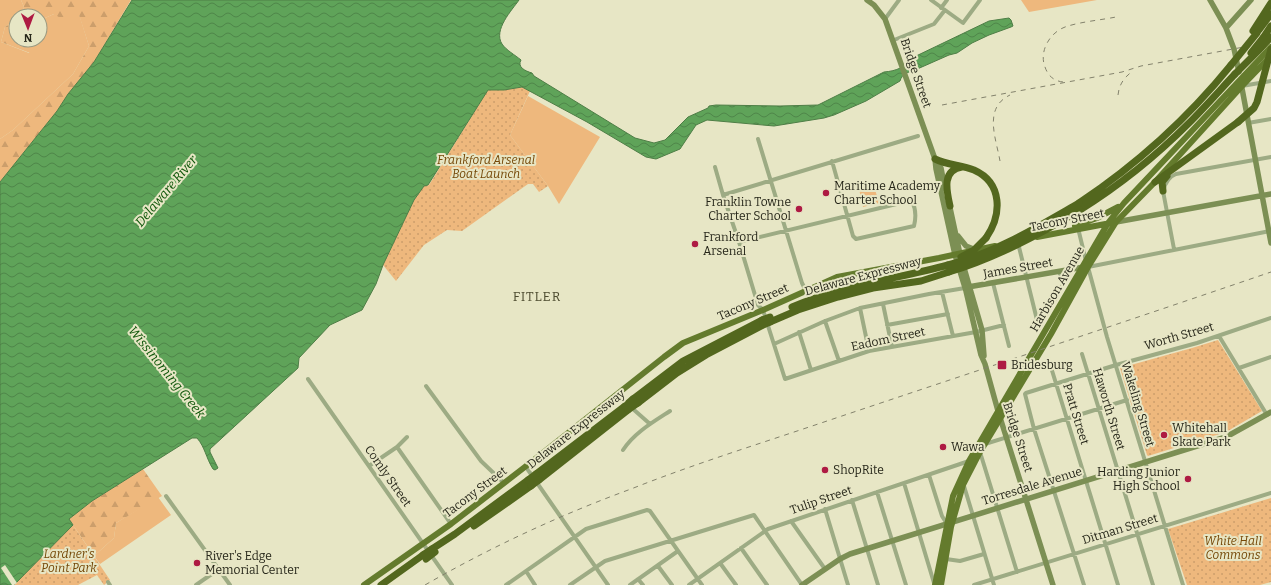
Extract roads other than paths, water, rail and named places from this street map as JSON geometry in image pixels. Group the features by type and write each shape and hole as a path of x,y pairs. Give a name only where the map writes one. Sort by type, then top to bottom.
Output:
{"highway":[{"path":"1258,34 1271,3"},
{"name":"Delaware Expressway","path":"1079,206 1116,176 1190,122 1235,74 1271,14"},
{"name":"Delaware Expressway","path":"766,321 838,297 873,288 921,281 948,267 1003,244 1116,186 1153,156 1170,131 1204,97 1258,34 1271,26"},
{"path":"1235,74 1271,37"},
{"path":"1155,182 1238,122 1254,108 1258,102 1271,48"},
{"path":"935,160 974,170 982,175 991,185 997,197 998,203 996,217 986,238 978,247 948,267"},
{"path":"1163,191 1163,180 1181,164"},
{"path":"950,206 947,187 948,176 955,169 964,167"},
{"name":"Delaware Expressway","path":"390,585 434,550 530,483 636,401 676,373 706,355 798,304 857,286 948,267"},
{"name":"Delaware Expressway","path":"381,585 425,557"}],"main road":[{"name":"Bridge Street","path":"867,0 874,5 885,19 894,40 935,160 958,254 982,330 985,364"},
{"path":"1210,0 1226,28 1234,49 1270,231 1271,244"},
{"path":"1226,28 1251,0"},
{"name":"Harbison Avenue","path":"941,585 946,559 953,496 998,411 1085,267 1116,222 1155,182 1271,48"},
{"name":"Harbison Avenue","path":"979,449 985,444 1051,334 1085,267 1086,260 1108,223 1124,203 1241,83 1271,57"},
{"name":"Bridge Street","path":"935,160 940,168 956,229 958,254"},
{"name":"Tacony Street","path":"364,585 451,524 526,467 678,346 837,277 958,254 1062,231 1271,194"},
{"path":"1062,231 1098,218 1124,203"},
{"path":"956,229 959,238 965,245 976,250"},
{"name":"James Street","path":"968,287 1085,267"},
{"name":"Bridge Street","path":"968,287 981,355 1053,585"},
{"name":"Torresdale Avenue","path":"802,585 840,559 867,549 1226,437 1269,413"},
{"name":"Harbison Avenue","path":"935,585 950,523 972,462"}],"street":[{"path":"885,19 899,0"},
{"path":"931,0 963,23 980,0"},
{"path":"894,40 934,24 947,0"},
{"path":"1241,83 1271,81"},
{"path":"1248,123 1271,119"},
{"path":"723,195 918,136"},
{"path":"758,139 802,283 806,291"},
{"path":"1174,249 1163,191 1167,182 1173,175 1271,157"},
{"path":"739,242 786,230 847,216 910,201 914,206 916,217 914,226 856,239 853,236 847,216 832,161"},
{"path":"715,167 758,305 763,310 774,344"},
{"path":"1078,228 1086,260"},
{"name":"James Street","path":"1085,267 1270,231"},
{"path":"1017,241 1039,328 1063,285 1059,272"},
{"name":"Wakeling Street","path":"1085,267 1183,585"},
{"path":"992,283 1009,346"},
{"name":"James Street","path":"774,344 825,321 860,308 968,287"},
{"path":"942,292 953,336"},
{"path":"883,304 892,347"},
{"path":"860,308 869,351"},
{"path":"887,326 948,314"},
{"name":"Worth Street","path":"1034,429 1024,397 1026,393 1088,373 1197,343 1271,318"},
{"path":"825,321 838,361"},
{"name":"Eadom Street","path":"774,344 785,379 869,351 976,332 1004,325"},
{"path":"799,332 811,370"},
{"path":"1219,336 1269,413"},
{"name":"Haworth Street","path":"1082,354 1153,585"},
{"path":"1239,368 1271,357"},
{"name":"Pratt Street","path":"1050,364 1118,585"},
{"name":"Comly Street","path":"308,379 452,585"},
{"path":"426,386 481,461 504,483"},
{"path":"616,394 650,424"},
{"path":"985,444 1127,400"},
{"path":"623,450 629,442 650,424 670,412"},
{"path":"1034,429 1084,585"},
{"path":"369,466 397,447 407,437"},
{"path":"397,447 451,524"},
{"path":"979,449 1017,572"},
{"name":"Tulip Street","path":"689,585 768,529 929,474 972,462"},
{"path":"526,467 608,585"},
{"path":"929,474 942,516 950,523"},
{"path":"904,483 935,585"},
{"path":"963,485 994,585"},
{"path":"877,492 906,585"},
{"name":"Ditman Street","path":"974,585 1271,494"},
{"path":"166,496 230,585"},
{"path":"852,500 878,585"},
{"path":"825,509 848,585"},
{"path":"506,585 586,529 647,510 650,511 702,585"},
{"path":"570,585 605,561 754,515 802,585"},
{"path":"791,520 825,569"},
{"path":"741,548 767,585"},
{"path":"630,585 678,551"},
{"path":"946,559 960,561 984,554"},
{"path":"720,563 736,585"},
{"path":"658,566 672,585"},
{"path":"196,585 218,569"},
{"path":"526,571 535,585"},
{"path":"638,579 643,585"}],"water":[{"path":"132,0 519,0 504,20 500,38 502,44 521,60 521,67 635,138 654,143 665,140 688,117 708,108 709,106 818,105 884,72 893,71 900,68 914,57 989,21 1009,18 1013,26 972,43 957,53 908,73 902,77 900,81 866,101 834,115 774,126 707,120 696,125 680,149 656,159 646,157 587,122 522,87 504,90 488,90 428,185 424,186 414,200 383,265 376,284 362,310 330,325 299,358 298,368 210,449 218,468 215,470 213,469 200,441 197,438 192,438 92,501 69,519 73,525 14,585 0,585 0,182 94,62"}],"railway":[{"path":"1063,82 1052,78 1043,61 1044,49 1050,38 1059,30 1071,25 1116,17"},
{"path":"942,105 1122,72 1141,66 1244,47 1259,43 1271,37"},
{"path":"1118,95 1122,82 1133,71"},
{"path":"1000,161 994,133 994,116 996,108 1010,95"},
{"path":"425,585 526,532 604,499 679,471 1271,272"}],"place":[{"name":"Maritime Academy Charter School","path":"826,193"},
{"name":"Franklin Towne Charter School","path":"799,209"},
{"name":"Frankford Arsenal","path":"695,244"},
{"name":"Bridesburg","path":"1002,365"},
{"name":"Whitehall Skate Park","path":"1164,435"},
{"name":"Wawa","path":"943,447"},
{"name":"ShopRite","path":"825,470"},
{"name":"Harding Junior High School","path":"1188,479"},
{"name":"River's Edge Memorial Center","path":"197,563"}],"district":[{"name":"FITLER","path":"537,296"}],"park label":[{"name":"Frankford Arsenal Boat Launch","path":"486,167"},
{"name":"White Hall Commons","path":"1233,548"},
{"name":"Lardner's Point Park","path":"69,561"}],"water label":[{"name":"Delaware River","path":"166,191"},
{"name":"Wissinoming Creek","path":"167,372"}]}
